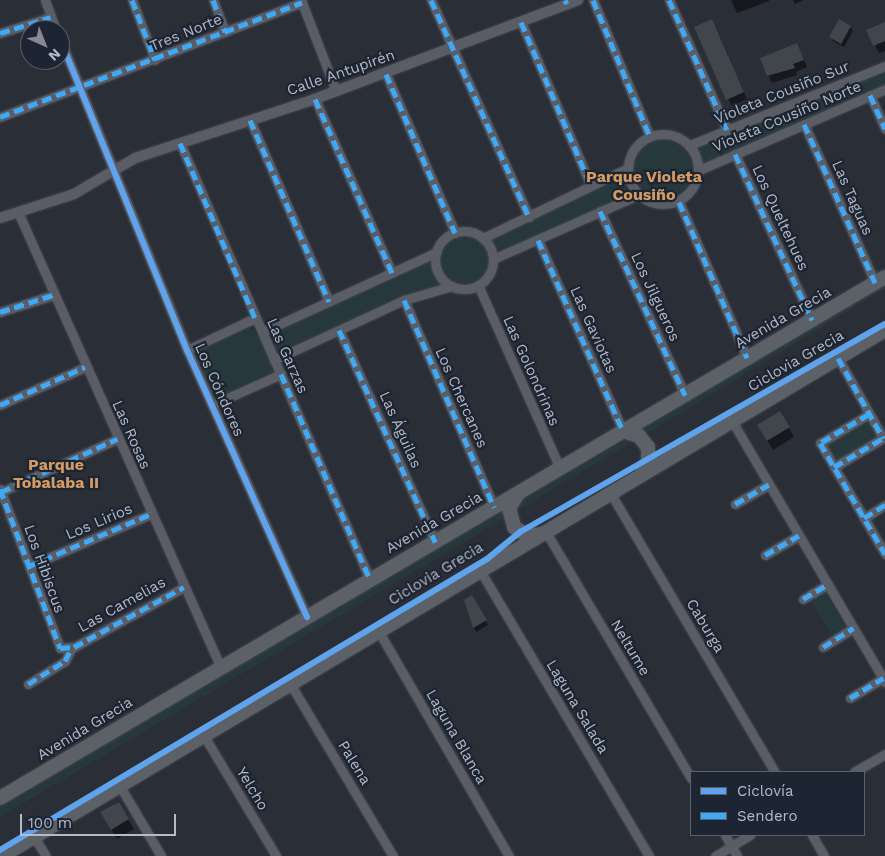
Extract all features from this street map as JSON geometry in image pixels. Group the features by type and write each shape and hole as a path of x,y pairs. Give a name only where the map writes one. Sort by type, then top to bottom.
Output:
{"main road":[{"name":"Avenida Grecia","path":"0,798 880,280"},
{"path":"2,856 885,330"},
{"path":"623,431 639,436 648,447 648,462 640,476"},
{"path":"525,489 512,502 512,523 528,536 546,532"}],"street":[{"path":"45,0 52,20"},
{"path":"132,0 155,60"},
{"path":"213,0 225,32"},
{"path":"431,0 529,217"},
{"name":"Calle Antupirén","path":"0,218 74,194 113,170 180,143 386,74 521,22 566,2 578,0"},
{"path":"593,0 650,137"},
{"path":"669,0 727,130"},
{"path":"302,1 336,91"},
{"name":"Tres Norte","path":"0,116 80,89 302,1"},
{"path":"0,33 51,17"},
{"path":"521,22 591,186"},
{"name":"Los Cóndores","path":"70,64 187,350 307,618"},
{"name":"Violeta Cousiño Sur","path":"690,145 885,66"},
{"path":"386,74 455,233"},
{"name":"Violeta Cousiño Norte","path":"699,170 885,89"},
{"path":"870,96 885,129"},
{"path":"315,99 392,273"},
{"path":"250,120 329,302"},
{"name":"Las Taguas","path":"804,124 880,280"},
{"path":"493,260 638,194 665,205 679,202 694,189 699,170 690,145 664,134 650,137 631,155 628,168 638,194"},
{"name":"Las Garzas","path":"180,143 370,580"},
{"name":"Los Queltehues","path":"736,154 812,320"},
{"path":"455,233 482,238 628,168"},
{"path":"679,202 748,358"},
{"name":"Los Jilgueros","path":"600,211 685,395"},
{"name":"Las Rosas","path":"18,212 117,439 221,668"},
{"path":"262,332 436,252 455,233"},
{"path":"274,360 404,300 452,286 478,286 489,275 493,260 482,238"},
{"name":"Las Gaviotas","path":"538,240 623,431"},
{"path":"436,252 436,268 452,286"},
{"name":"Las Golondrinas","path":"478,286 560,468"},
{"path":"0,312 53,295"},
{"name":"Los Chercanes","path":"404,300 494,507"},
{"path":"187,350 255,318"},
{"name":"Las Águilas","path":"340,330 435,542"},
{"path":"834,466 884,437 838,358"},
{"path":"0,405 85,367"},
{"path":"212,405 281,374"},
{"path":"869,414 820,443 885,554"},
{"path":"732,421 884,680 850,698"},
{"path":"1,490 117,439"},
{"path":"735,504 769,484"},
{"name":"Los Hibiscus","path":"1,490 56,642 71,649"},
{"name":"Caburga","path":"611,494 774,771"},
{"path":"864,518 885,505"},
{"name":"Los Lirios","path":"29,566 151,514"},
{"name":"Neltume","path":"546,532 690,776"},
{"path":"765,556 799,535"},
{"name":"Laguna Salada","path":"481,572 648,856"},
{"path":"803,599 828,584"},
{"name":"Las Camelias","path":"28,684 65,661 71,649 184,587"},
{"path":"823,647 854,628"},
{"name":"Laguna Blanca","path":"379,632 509,856"},
{"name":"Palena","path":"291,685 393,856"},
{"name":"Yelcho","path":"204,736 276,856"},
{"path":"856,771 885,754"},
{"path":"120,786 161,856"},
{"path":"726,836 737,856"},
{"path":"714,856 748,836"},
{"path":"813,836 824,856"},
{"path":"34,837 46,856"}],"shaded area":[{"name":"Parque Violeta Cousiño","path":"885,66 885,87 696,170 691,186 679,197 666,201 641,192 490,260 486,273 476,283 454,284 270,359 274,372 214,402 191,352 250,327 257,336 440,253 456,236 481,240 632,168 642,147 652,140 664,138 687,148"},
{"path":"885,281 885,289 663,424 0,817 0,805 644,429 694,393"},
{"path":"868,417 879,437 835,462 824,443"},
{"path":"823,589 846,627 832,635 808,598"}],"building":[{"path":"712,19 744,92 726,100 694,27"},
{"path":"839,19 851,26 841,44 829,37"},
{"path":"885,22 885,41 873,46 866,30"},
{"path":"797,43 804,60 793,64 795,68 767,76 760,58"},
{"path":"780,411 790,427 767,441 757,425"},
{"path":"472,595 487,620 473,628 464,600"},
{"path":"119,802 129,819 111,830 100,812"}],"marked path":[{"path":"132,0 155,60"},
{"path":"213,0 225,32"},
{"path":"431,0 529,217"},
{"path":"565,0 567,4"},
{"path":"593,0 650,137"},
{"path":"669,0 727,130"},
{"path":"0,117 302,2"},
{"path":"0,33 51,17"},
{"path":"521,22 591,186"},
{"path":"386,74 455,233"},
{"path":"870,95 885,129"},
{"path":"315,99 392,273"},
{"path":"250,120 329,302"},
{"path":"804,124 875,283"},
{"path":"180,143 255,318"},
{"path":"735,154 812,320"},
{"path":"679,202 747,358"},
{"path":"600,211 685,395"},
{"path":"538,240 623,431"},
{"path":"0,312 53,295"},
{"path":"404,300 494,507"},
{"path":"339,330 435,542"},
{"path":"838,358 883,438"},
{"path":"0,405 85,367"},
{"path":"281,374 370,580"},
{"path":"869,414 820,443 885,554"},
{"path":"834,467 885,437"},
{"path":"1,492 117,439"},
{"path":"735,504 769,484"},
{"path":"0,489 60,648 74,647 184,587"},
{"path":"864,518 885,505"},
{"path":"29,566 151,514"},
{"path":"765,555 799,535"},
{"path":"803,599 828,584"},
{"path":"823,647 854,628"},
{"path":"28,684 65,661 71,649"},
{"path":"850,698 883,678"}],"cycle path":[{"path":"70,63 187,350 307,617"},
{"name":"Ciclovia Grecia","path":"0,850 487,559 520,532 885,324"}],"district":[{"name":"Parque Violeta Cousiño","path":"644,186"},
{"name":"Parque Tobalaba II","path":"56,474"}]}
